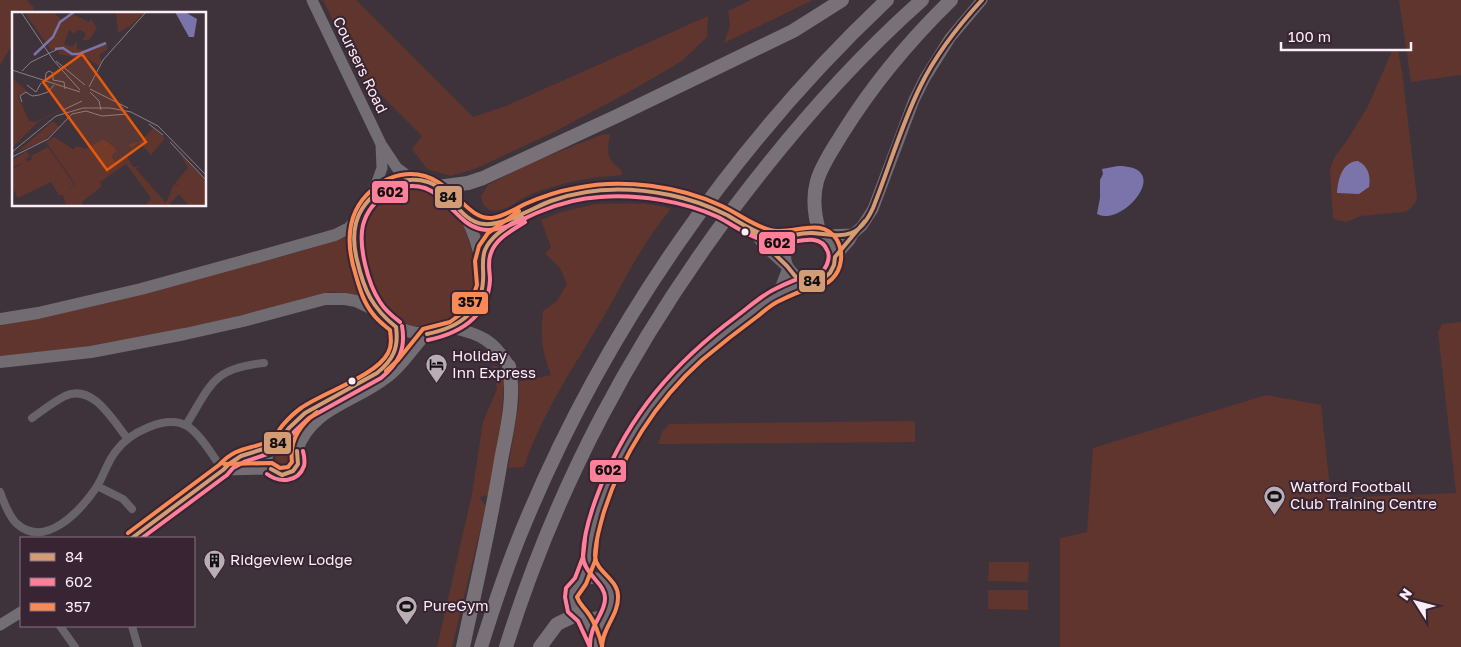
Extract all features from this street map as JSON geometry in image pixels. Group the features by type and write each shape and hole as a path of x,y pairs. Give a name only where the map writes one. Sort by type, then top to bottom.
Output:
{"highway":[{"path":"438,187 468,183 482,178 626,112 793,31 842,0"},
{"path":"481,647 510,561 542,482 577,411 642,300 693,223 772,120 811,76 887,0"},
{"path":"506,647 538,555 576,466 598,421 627,370 695,260 804,120 899,20 922,0"},
{"path":"821,235 816,223 815,191 820,172 830,153 852,118 884,74 922,28 951,0"},
{"path":"463,647 495,498 508,424 512,395 512,380 509,366"},
{"path":"540,647 557,624 581,615"}],"main road":[{"path":"0,319 38,313 141,289 335,236 349,228 372,196 386,187 413,180 427,182 438,187 449,196 465,216 482,261"},
{"path":"465,216 481,224 492,224 538,205 569,196 608,190 664,194 690,200 721,212 754,231 780,238 812,232 821,235 831,243 835,257 834,265 824,278 776,295 703,351 675,377 650,407 635,428 613,470 598,510 588,559 580,581 572,591 571,597 574,609 581,615 595,618 606,613 612,603 611,591 605,582 593,577 580,581"},
{"path":"0,362 91,352 175,336 244,321 325,298 345,298 356,301 378,311 396,326 405,330 428,334 453,328 466,318 477,305 483,286 482,261 485,249 492,238 538,205"},
{"path":"358,218 355,236 357,259 366,287 378,311"},
{"path":"754,231 764,245 795,276 809,282"},
{"path":"776,295 788,268 786,255 788,248 798,236"},
{"path":"453,328 472,332 487,339 498,349 509,366"},
{"path":"588,559 600,579"}],"street":[{"name":"Coursers Road","path":"312,0 381,144 397,168 413,180"},
{"path":"835,257 850,240 852,234 862,226 873,209 914,100 925,78 950,38 982,0"},
{"name":"Coursers Road","path":"372,196 382,168 381,144"},
{"path":"821,235 852,234"},
{"path":"133,537 223,470 230,461 237,457 261,448 276,445 281,443 290,445 297,451 299,456 298,464 292,472 282,475 277,474 271,469 267,459 271,449 276,445 285,431 305,413 352,388 390,361 397,348 396,326"},
{"path":"297,451 305,433 318,419 386,379 403,364 416,346 428,334"},
{"path":"186,425 208,389 222,374 231,369 264,363"},
{"path":"32,418 65,396 75,393 84,394 97,402 128,439"},
{"path":"0,492 16,523 35,532 52,530 74,514 85,502 97,486 110,458 117,449 128,439 151,426 169,423 186,425 195,431 223,470"},
{"path":"223,470 271,469"},
{"path":"97,486 123,499 132,509"},
{"path":"52,530 56,537"},
{"path":"2,621 20,612"},
{"path":"595,644 606,613"},
{"path":"581,615 595,644"},
{"path":"61,627 75,647"},
{"path":"132,627 138,647"}],"shaded area":[{"path":"0,0 27,0 34,8 32,12 12,12 12,45 0,65"},
{"path":"323,0 356,0 473,117 506,106 708,16 707,37 682,61 629,92 554,132 477,168 451,176 427,169 412,149 422,136 358,72"},
{"path":"751,0 813,0 724,43 730,26 728,11"},
{"path":"1399,0 1461,0 1461,75 1411,82"},
{"path":"1392,51 1398,51 1402,71 1417,198 1409,210 1404,212 1361,216 1346,222 1333,219 1330,170 1334,158 1368,106"},
{"path":"610,134 608,151 610,159 622,171 622,175 591,178 550,187 500,210 489,210 483,204 481,196 488,185 535,161 601,135"},
{"path":"1358,161 1368,172 1370,179 1369,187 1359,194 1337,193 1338,182 1342,172 1348,164"},
{"path":"1118,166 1134,168 1142,174 1144,182 1134,201 1125,209 1115,214 1102,216 1097,214 1100,198 1100,180 1103,174 1102,169"},
{"path":"418,187 442,197 462,221 473,256 476,277 474,296 463,312 443,324 423,327 413,326 395,317 380,302 360,244 360,232 363,223 371,206 377,200 391,191"},
{"path":"596,204 644,204 671,209 643,247 560,390 531,447 524,467 508,468 519,402 518,382 551,375 543,344 543,311 557,301 567,284 560,268 545,254 551,247 541,220 561,212"},
{"path":"346,237 350,265 362,295 330,292 211,323 148,336 73,349 0,356 0,323 146,293 302,251"},
{"name":"Watford Football Club Training Centre","path":"1461,322 1461,647 1060,647 1060,538 1087,532 1093,448 1266,395 1321,405 1331,498 1456,493 1438,332 1442,324"},
{"path":"492,366 496,366 505,376 501,420 490,495 479,497 486,506 452,647 437,647 472,494 483,422 497,389"},
{"path":"915,421 915,442 658,444 662,432 669,424"},
{"path":"279,452 285,452 289,459 285,466 279,466 275,462 275,456"},
{"path":"989,562 1029,562 1028,582 988,581"},
{"path":"988,590 1028,590 1028,610 988,609"}],"transit line":[{"name":"84","path":"396,327 381,313 370,298 360,271 354,242 354,232 360,213 375,195 395,183 417,180 428,182 443,191 468,218 484,224 492,224 509,219 565,196 595,191 625,190 655,192 692,201 727,215 765,235 776,238 807,233 841,235 855,231 862,226 873,208 907,117 926,75 948,41 982,0"},
{"name":"357","path":"128,533 232,454 270,441 286,421 301,408 373,369 388,353 391,345 390,330 381,323 365,301 353,264 350,230 357,208 364,198 381,183 391,178 411,174 425,176 437,181 473,212 482,217 496,217 537,199 576,188 594,185 631,184 688,193 706,199 770,230 788,231 815,227 823,229 837,240 841,250 840,266 832,279 824,284 775,303 702,360 670,393 655,412 630,451 603,515 596,545 596,562 615,585 618,596 618,603 605,634 602,647"},
{"name":"602","path":"400,322 382,305 372,285 365,265 362,234 363,225 372,207 387,194 405,187 415,186 429,190 440,197 464,221 480,229 503,228 546,209 576,200 615,196 675,203 704,211 752,236 767,241 775,243 804,240 818,241 827,250 829,255 828,261 822,272 795,280 765,294 694,352 656,392 625,436 600,488 591,512 585,537 584,561 586,567 602,588 605,599 603,610 592,632 590,647"},
{"name":"357","path":"386,371 398,360 423,329 450,322 462,313 471,302 477,285 475,261 479,246 488,233 519,211"},
{"name":"84","path":"427,334 448,328 466,318 472,311 481,293 483,258 488,244 506,227 522,217"},
{"name":"84","path":"749,229 795,276 809,282 824,278 830,273 835,257 865,221"},
{"name":"602","path":"428,340 451,333 471,321 478,313 488,293 490,280 489,260 493,248 505,235 525,222"},
{"name":"602","path":"143,537 227,475 233,468 244,462 279,450 309,418 381,378 397,361 400,355 403,342 402,326"},
{"name":"84","path":"133,537 229,464 241,456 276,445 289,428 305,413 377,373 394,353 397,341 396,327"},
{"name":"357","path":"224,464 272,463 280,468 288,467 292,462 292,447 297,434 317,412"},
{"name":"84","path":"271,469 282,475 293,471 298,464 297,451"},
{"name":"602","path":"267,474 282,480 288,480 297,476 304,466 303,451"},
{"name":"602","path":"585,539 583,557 575,578 566,588 565,597 568,612 578,621 590,647"},
{"name":"357","path":"597,540 595,561 586,584 577,597 592,620 602,646"}],"place":[{"name":"Holiday Inn Express","path":"436,384"},
{"name":"Watford Football Club Training Centre","path":"1274,515"},
{"name":"Ridgeview Lodge","path":"214,579"},
{"name":"PureGym","path":"407,625"}]}
